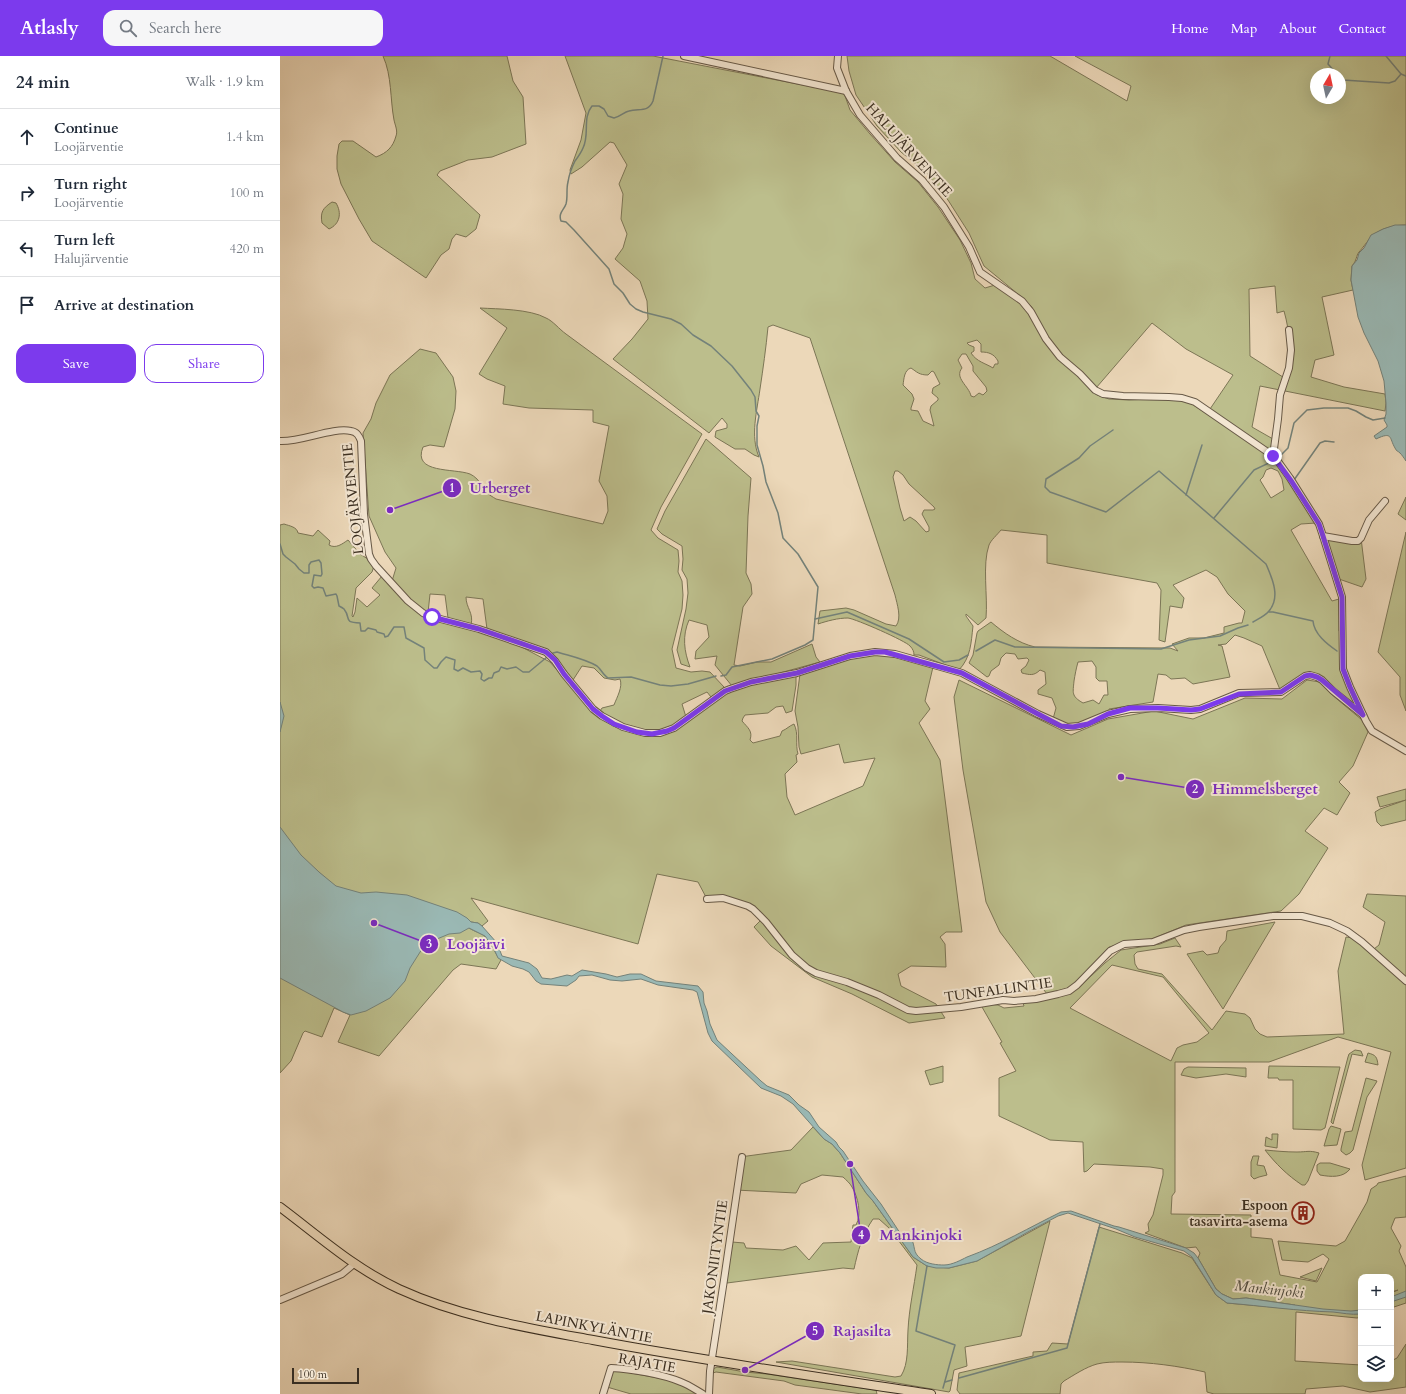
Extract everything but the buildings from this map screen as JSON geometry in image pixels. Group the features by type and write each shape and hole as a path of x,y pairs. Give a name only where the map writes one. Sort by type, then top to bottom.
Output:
{"main road":[{"name":"LAPINKYLÄNTIE","path":"280,1207 354,1264 383,1281 444,1307 565,1335 711,1361 931,1394"}],"street":[{"path":"684,56 846,91"},
{"name":"HALUJÄRVENTIE","path":"838,56 837,68 846,91 860,115 896,158 922,180 944,207 969,247 980,272 1022,301 1031,312 1042,333 1052,347 1095,390 1110,396 1169,397 1182,398 1195,402 1273,456 1319,524 1342,597 1343,669 1350,687 1372,731 1406,751"},
{"path":"1273,456 1280,395 1289,368 1289,330"},
{"name":"LOOJÄRVENTIE","path":"280,441 299,439 344,430 351,431 358,435 361,441 364,514 369,554 376,566 408,601 429,616 479,629 546,652 555,660 564,674 593,709 614,724 637,732 652,734 667,731 730,689 756,681 797,673 850,656 875,652 894,654 962,673 1038,714 1067,727 1079,726 1108,714 1130,708 1191,710 1200,709 1239,694 1281,692 1305,676 1310,675 1322,680 1363,715"},
{"path":"1323,536 1358,541 1361,538 1369,520 1385,501"},
{"name":"TUNFALLINTIE","path":"707,899 723,898 753,909 769,926 792,955 807,968 829,978 847,982 872,992 908,1010 916,1011 961,1007 988,1002 1036,999 1058,994 1069,991 1077,985 1110,951 1124,944 1153,942 1192,928 1273,916 1302,916 1330,923 1346,931 1362,942 1406,981"},
{"name":"JAKONIITYNTIE","path":"709,1394 711,1361 742,1157"},
{"path":"280,1300 342,1274 354,1264"},
{"name":"RAJATIE","path":"603,1394 610,1368 639,1371 674,1379 703,1394"}],"green space":[{"path":"383,56 507,56 513,81 523,97 526,144 492,157 468,160 440,171 437,175 480,215 476,229 466,237 456,234 452,239 449,249 441,255 426,278 372,241 341,184 337,169 339,144 342,141 353,141 376,157 389,149 395,140 397,130 394,120 388,71"},
{"path":"565,56 653,56 844,93 850,110 895,162 918,182 938,207 960,240 971,263 975,279 985,288 995,285 1021,302 1093,392 1109,399 1129,400 1168,398 1187,401 1272,458 1286,474 1316,523 1301,524 1291,530 1332,601 1339,599 1339,631 1342,632 1343,669 1363,715 1310,675 1281,692 1262,646 1235,635 1226,644 1218,645 1222,646 1230,677 1193,684 1185,678 1171,679 1166,675 1158,674 1153,702 1109,709 1109,712 1074,725 1068,725 1053,719 1056,708 1052,698 1038,694 1038,690 1046,684 1045,672 1040,670 1032,674 1022,673 1021,670 1026,666 1029,660 1027,658 1018,659 1015,654 1006,653 1001,658 999,665 991,671 987,677 969,663 973,655 978,631 991,622 1012,637 1035,647 1170,648 1178,651 1172,644 1189,638 1204,638 1224,633 1224,627 1242,623 1245,611 1228,594 1217,577 1206,570 1173,585 1184,598 1182,608 1170,606 1165,642 1159,640 1161,590 1157,583 1047,563 1047,535 1001,530 990,543 986,562 986,618 978,625 966,614 973,626 972,638 970,650 966,660 959,670 919,655 914,655 912,648 907,643 853,619 840,619 818,624 820,611 846,608 886,624 896,626 899,615 895,595 810,338 773,325 768,327 755,423 755,441 759,457 745,449 735,449 715,437 716,431 727,428 727,424 722,418 709,433 613,359 648,319 647,301 640,281 615,259 623,248 627,234 621,219 623,194 619,184 627,165 614,143 610,142 582,167 571,174 570,170 581,140 586,113","holes":["977,340 981,344 981,352 993,355 998,361 998,364 995,364 993,368 978,360 971,353 974,351 974,347 967,343","962,354 966,354 973,366 973,371 986,387 987,391 983,395 979,393 974,397 971,396 961,379 960,372 962,368 958,360","911,368 920,374 925,375 928,375 932,371 940,384 933,388 932,393 938,398 938,400 931,406 930,410 934,426 923,421 918,411 911,410 914,399 912,394 903,385 907,371","1271,468 1278,471 1282,479 1284,490 1271,498 1260,480 1266,470","895,471 898,471 903,475 909,484 934,507 935,509 933,510 924,510 922,514 929,527 929,531 926,532 910,517 904,521 893,477","1092,661 1096,667 1096,678 1099,681 1107,681 1108,695 1104,695 1099,704 1093,700 1083,703 1076,698 1074,694 1074,681 1078,662"]},
{"path":"847,56 1050,56 1127,101 1131,86 1075,56 1406,56 1406,225 1393,226 1384,229 1371,237 1357,255 1352,266 1351,280 1353,290 1322,297 1334,355 1315,360 1311,377 1344,387 1385,394 1385,411 1260,386 1252,427 1273,439 1272,452 1210,409 1233,375 1186,349 1152,323 1096,388 1057,350 1045,334 1032,307 984,266 969,233 948,200 925,171 901,152 877,126 856,95 849,71","holes":["1275,286 1277,313 1284,311 1288,327 1290,353 1286,379 1250,356 1249,289"]},
{"path":"332,202 336,203 338,207 339,218 336,224 329,229 322,223 321,216 324,208"},
{"path":"480,308 523,311 549,319 566,334 702,434 661,507 651,530 658,538 678,550 678,572 682,581 683,595 682,609 672,649 676,668 691,672 710,672 724,687 723,690 711,697 707,692 682,704 686,717 671,728 654,733 616,722 600,711 602,708 614,705 620,689 620,679 615,680 604,678 594,668 582,666 573,680 558,660 548,651 487,629 483,599 466,597 471,614 471,625 448,618 445,595 430,594 428,613 421,609 392,581 396,568 385,552 369,516 363,433 371,419 376,403 390,375 420,349 436,353 453,377 456,391 455,409 444,447 430,445 423,447 421,456 423,462 436,468 470,474 478,480 486,492 496,499 603,524 608,511 607,496 599,481 609,426 593,422 593,410 529,408 503,404 505,386 479,374 507,328"},
{"path":"706,439 751,478 746,573 751,584 752,594 743,607 734,665 740,666 757,662 771,662 812,644 816,657 820,662 732,686 715,665 717,656 695,659 696,651 709,637 707,625 689,620 685,632 685,644 686,655 690,667 681,664 677,650 688,593 687,579 682,570 682,546 662,534 657,529 665,511"},
{"path":"1406,497 1406,520 1398,514"},
{"path":"284,524 295,528 298,533 313,536 318,530 330,541 329,545 332,546 339,546 348,540 360,554 371,561 374,566 372,572 356,588 353,617 357,598 367,607 380,595 372,588 382,576 417,612 516,644 550,662 592,710 601,718 613,726 637,734 652,736 660,735 726,693 752,684 796,675 792,711 786,713 783,706 776,707 768,713 745,715 742,721 751,734 750,740 753,743 780,736 782,731 794,724 797,735 797,762 785,774 787,797 795,815 863,786 875,758 844,763 839,744 801,754 795,711 800,674 847,658 875,654 897,657 933,667 925,701 930,709 919,723 940,760 962,932 946,932 940,937 945,944 946,967 911,966 898,974 901,986 936,1004 945,1018 909,1023 852,994 812,977 771,946 754,927 762,919 751,908 723,898 707,899 698,882 657,874 638,944 471,898 488,921 482,926 478,923 471,922 469,928 483,935 489,940 501,960 496,969 461,964 453,970 379,1056 338,1042 350,1015 334,1008 322,1037 305,1031 291,1061 280,1073 280,968 338,892 319,872 280,840 280,525"},
{"path":"1406,532 1406,711 1400,695 1400,677 1378,652"},
{"path":"1323,536 1352,541 1361,538 1366,579 1362,587 1336,578"},
{"path":"959,680 1071,735 1108,719 1154,711 1193,719 1245,698 1282,699 1307,680 1320,682 1331,694 1362,720 1368,732 1353,766 1339,782 1350,793 1337,815 1324,808 1305,831 1328,848 1299,894 1281,911 1186,925 1152,939 1109,947 1074,986 1047,994 1000,932 986,902 963,770 954,697"},
{"path":"1406,789 1406,800 1380,807 1377,797"},
{"path":"1406,800 1406,820 1381,826 1377,822 1375,812"},
{"path":"1367,894 1406,896 1406,977 1374,949 1379,945 1385,922 1363,907"},
{"path":"1275,922 1223,1009 1187,954 1203,951 1207,955 1218,953 1220,947 1226,940 1227,931"},
{"path":"1346,937 1353,938 1406,984 1406,1168 1365,1180 1362,1165 1391,1052 1338,1037 1269,1062 1175,1062 1175,1192 1172,1196 1171,1214 1251,1215 1251,1237 1272,1239 1280,1275 1317,1282 1329,1259 1323,1254 1308,1262 1282,1260 1278,1241 1336,1246 1345,1241 1367,1202 1371,1189 1378,1183 1406,1176 1406,1217 1395,1218 1391,1228 1401,1246 1399,1251 1406,1267 1406,1303 1394,1307 1394,1292 1398,1290 1394,1291 1394,1274 1358,1274 1358,1318 1296,1312 1295,1361 1358,1365 1358,1382 1394,1382 1394,1360 1397,1358 1406,1344 1406,1387 1370,1392 1343,1386 1306,1389 1305,1394 1214,1394 1207,1392 1205,1372 1174,1366 1132,1362 1106,1362 1089,1367 1064,1381 1061,1384 1060,1394 960,1394 957,1390 959,1373 1033,1356 1033,1352 1047,1351 1052,1343 1068,1344 1099,1227 1182,1253 1192,1258 1216,1295 1227,1303 1295,1309 1295,1305 1246,1298 1233,1299 1222,1294 1216,1289 1198,1258 1200,1253 1196,1247 1186,1248 1145,1233 1149,1231 1148,1224 1153,1215 1163,1175 1163,1169 1094,1164 1084,1172 1083,1142 1050,1140 999,1116 999,1078 1016,1071 1000,1043 1002,1042 982,1007 985,1004 998,1005 1004,1008 1024,1006 1023,1003 1078,988 1121,950 1160,944 1175,938 1181,947 1176,946 1137,952 1134,955 1135,964 1138,969 1162,974 1212,1030 1226,1011 1245,1014 1250,1018 1255,1029 1260,1034 1267,1037 1344,1034 1338,971","holes":["1112,965 1163,977 1209,1033 1197,1042 1177,1048 1171,1061 1070,1008"]},
{"path":"1355,1050 1361,1051 1363,1056 1352,1054 1333,1124 1331,1122 1348,1057 1349,1054"},
{"path":"1368,1053 1376,1057 1378,1065 1365,1062"},
{"path":"943,1066 943,1082 930,1085 925,1071"},
{"path":"1269,1066 1340,1067 1325,1128 1321,1130 1293,1129 1293,1080 1268,1078"},
{"path":"1188,1067 1246,1068 1246,1077 1226,1074 1196,1078 1181,1075 1184,1069"},
{"path":"1366,1078 1377,1081 1367,1097 1353,1150 1346,1155 1341,1151 1345,1132 1352,1131"},
{"path":"1331,1126 1341,1129 1337,1145 1324,1146 1329,1129"},
{"path":"813,1127 840,1153 866,1193 913,1257 927,1266 949,1268 977,1261 1050,1221 1021,1336 965,1347 967,1366 954,1370 949,1392 776,1362 792,1361 895,1377 901,1376 904,1371 906,1360 909,1314 917,1265 889,1228 879,1219 873,1219 863,1237 854,1269 843,1268 727,1283 726,1281 732,1242 744,1243 746,1248 783,1250 796,1246 809,1260 823,1243 851,1242 853,1225 856,1225 858,1221 859,1211 856,1196 852,1187 843,1177 822,1175 801,1184 796,1193 735,1190 740,1157 791,1150"},
{"path":"1272,1134 1278,1134 1277,1148 1265,1146 1266,1137 1272,1140"},
{"path":"1265,1150 1293,1152 1310,1151 1319,1153 1308,1181 1305,1185 1302,1185 1282,1169"},
{"path":"1253,1156 1259,1156 1257,1165 1264,1166 1267,1175 1254,1179 1251,1176 1251,1162"},
{"path":"1320,1163 1330,1163 1350,1169 1344,1174 1340,1175 1320,1175 1317,1171 1317,1165"},
{"path":"1322,1268 1316,1281 1300,1277"},
{"path":"717,1367 876,1390 877,1394 862,1394 795,1385 784,1381 716,1372 713,1373 713,1369"},
{"path":"615,1370 674,1381 698,1394 631,1394 607,1387 610,1374"}],"water":[{"path":"1395,225 1406,225 1406,461 1396,450 1390,437 1385,436 1376,439 1374,436 1387,427 1384,420 1386,414 1386,403 1384,381 1378,361 1358,317 1351,280 1352,266 1371,235"},
{"path":"280,702 284,716 280,732"},
{"path":"280,827 301,855 336,886 361,893 376,892 407,895 457,912 471,922 478,923 482,926 497,943 502,956 529,963 537,969 542,978 551,979 567,975 572,976 582,970 617,977 630,974 641,974 656,981 698,986 703,992 704,1003 710,1024 717,1040 767,1086 789,1095 809,1112 819,1127 836,1142 843,1151 902,1236 911,1238 916,1254 926,1262 941,1265 953,1263 991,1247 1061,1212 1071,1211 1186,1248 1194,1253 1198,1258 1216,1289 1222,1294 1233,1299 1246,1298 1323,1309 1358,1310 1358,1314 1293,1310 1227,1303 1216,1295 1192,1257 1184,1251 1135,1237 1068,1213 1058,1216 977,1261 949,1268 927,1266 913,1257 866,1193 840,1153 832,1144 824,1139 793,1104 781,1096 761,1088 712,1041 708,1033 697,992 693,990 658,985 641,979 622,981 610,980 592,975 579,976 567,986 541,984 536,981 529,972 512,966 498,958 485,936 469,928 460,933 449,934 437,939 422,949 410,968 405,981 390,998 366,1011 351,1015 280,978"},
{"path":"1406,1291 1406,1297 1394,1301 1394,1296"}],"waterway":[{"path":"663,56 653,101 649,107 646,109 633,110 614,118 608,116 604,109 599,106 592,106 587,116 585,143 571,171 567,185 566,204 560,218 561,221 566,222 574,230 609,269 614,284 623,293 630,304 643,312 671,319 681,324 693,335 711,346 732,366 755,397 756,411 759,416 757,426 757,445 766,482 778,513 783,538 798,554 818,587 813,640 772,659 732,667 726,675 721,676"},
{"path":"1330,56 1328,64 1332,68"},
{"path":"1386,56 1401,74 1406,76"},
{"path":"1346,80 1389,83 1395,81 1401,74"},
{"path":"1279,457 1288,448 1294,423 1307,410 1348,408 1373,420 1385,418"},
{"path":"1113,430 1090,446 1079,458 1046,479 1045,487 1050,492 1106,512 1159,471 1266,564 1271,575 1274,588 1275,594 1273,606 1267,613 1253,622"},
{"path":"1294,480 1320,443 1325,441 1334,442"},
{"path":"1186,495 1202,445"},
{"path":"1214,518 1254,470 1273,461"},
{"path":"280,544 283,554 304,573 309,573 309,565 311,562 319,560 321,563 322,574 321,576 314,575 312,586 314,588 323,588 326,596 336,594 339,606 344,609 349,621 360,623 361,631 365,631 368,628 384,634 385,637 388,636 394,627 404,627 406,638 424,648 425,660 434,668 437,668 446,657 455,660 454,669 458,671 463,668 471,672 480,671 482,674 481,679 484,681 492,678 494,673 499,671 501,667 507,669 516,667 523,672 529,672 547,657"},
{"path":"815,619 847,612 909,639 944,662 959,660 968,655"},
{"path":"1269,612 1313,621 1318,634 1325,642 1337,651"},
{"path":"976,651 995,640 1015,647 1161,649 1189,640 1220,636 1248,625"},
{"path":"553,653 557,652 597,666 608,678 631,677 660,685 671,686 688,684 716,676"},
{"path":"959,1378 1067,1348 1100,1224"},
{"path":"927,1266 916,1331 955,1345 943,1388"},
{"path":"945,1382 952,1380"}],"place":[{"name":"Urberget","path":"390,510"},
{"name":"Himmelsberget","path":"1121,777"},
{"name":"Loojärvi","path":"374,923"},
{"name":"Mankinjoki","path":"850,1164"},
{"name":"Espoon tasavirta-asema","path":"1303,1213"},
{"name":"Rajasilta","path":"745,1370"}],"route":[{"path":"432,617 479,629 546,652 555,660 564,674 593,709 614,724 645,734 660,734 674,728 725,691 730,689 751,682 797,673 850,656 875,652 894,654 962,673 1061,726 1067,727 1088,724 1108,714 1130,708 1191,710 1200,709 1239,694 1281,692 1305,676 1310,675 1322,680 1333,691 1363,715 1343,669 1342,597 1319,524 1273,456"}]}
